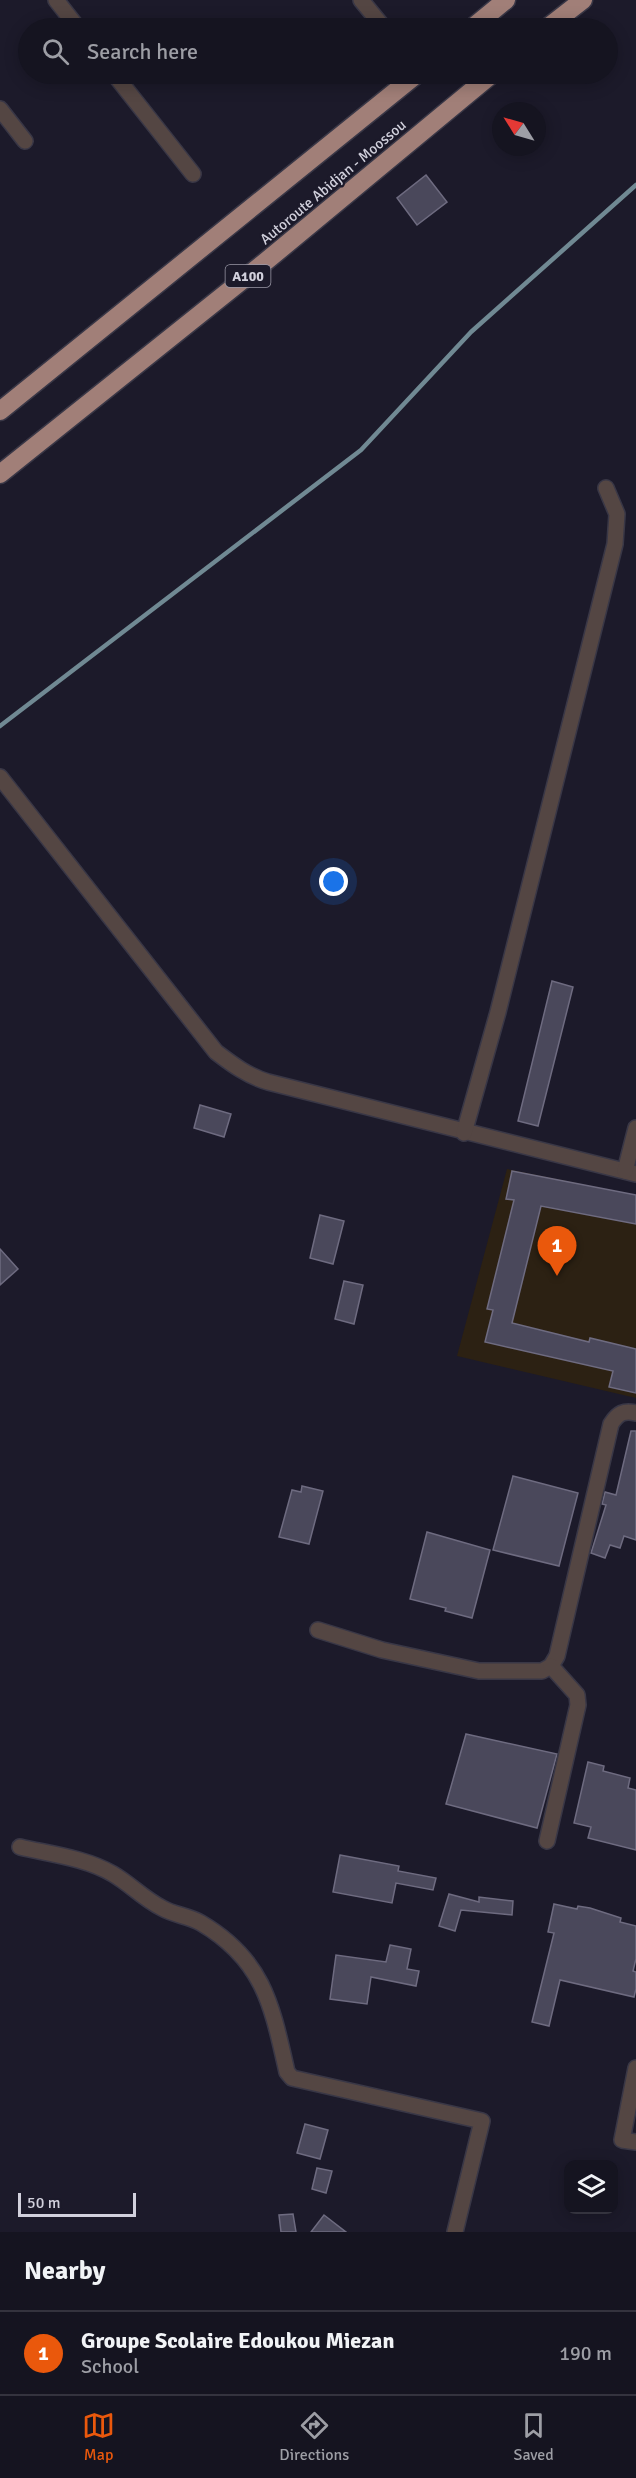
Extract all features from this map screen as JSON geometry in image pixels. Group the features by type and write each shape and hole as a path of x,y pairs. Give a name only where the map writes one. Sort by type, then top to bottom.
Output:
{"highway":[{"path":"484,18 506,0"},
{"path":"560,18 583,0"},
{"name":"Autoroute Abidjan - Moossou","path":"0,411 405,84"},
{"name":"Autoroute Abidjan - Moossou","path":"0,474 265,262 480,84"}],"street":[{"path":"56,0 70,18"},
{"path":"361,0 376,18"},
{"path":"122,84 193,174"},
{"path":"0,109 25,141"},
{"path":"464,1133 509,966 615,544 617,514 606,488"},
{"path":"0,777 216,1052 251,1077 464,1133 631,1173 636,1128"},
{"path":"318,1630 382,1650 479,1671 542,1671 551,1666 557,1656 611,1424 616,1415 627,1411 636,1413"},
{"path":"547,1841 578,1705 577,1695 551,1666"},
{"path":"20,1847 94,1865 114,1875 164,1910 197,1921 213,1931 256,1973 271,2002 287,2072 292,2078 482,2121 455,2232"},
{"path":"636,2068 622,2140 636,2142"}],"shaded area":[{"path":"507,1169 636,1195 636,1398 457,1356"}],"building":[{"path":"426,175 447,202 417,225 397,198"},
{"path":"552,981 573,987 538,1126 518,1121"},
{"path":"200,1105 231,1114 224,1137 194,1128"},
{"path":"512,1171 636,1195 636,1224 541,1206 512,1323 589,1342 590,1338 636,1349 636,1393 609,1387 613,1371 485,1342 493,1310 487,1309 514,1200 506,1199"},
{"path":"320,1215 344,1221 333,1264 310,1258"},
{"path":"0,1249 18,1269 0,1285"},
{"path":"344,1281 363,1285 354,1324 335,1319"},
{"path":"631,1431 636,1431 636,1540 624,1536 620,1548 610,1545 605,1558 591,1553 606,1505 602,1504 605,1492 616,1495"},
{"path":"513,1476 578,1493 559,1566 493,1550"},
{"path":"302,1486 323,1491 309,1544 279,1537 292,1490 301,1492"},
{"path":"427,1532 490,1550 472,1618 445,1611 446,1608 410,1599"},
{"path":"466,1734 557,1754 537,1828 446,1804"},
{"path":"588,1762 604,1766 603,1771 630,1778 628,1788 636,1790 636,1850 588,1838 591,1827 574,1823"},
{"path":"340,1855 399,1866 398,1871 436,1878 433,1890 396,1883 392,1903 333,1892"},
{"path":"449,1894 479,1902 479,1897 513,1901 512,1915 461,1910 455,1931 439,1926"},
{"path":"554,1904 577,1909 578,1906 590,1908 621,1918 620,1922 636,1926 634,1997 560,1980 549,2026 532,2022 554,1933 548,1932"},
{"path":"390,1945 411,1949 407,1969 419,1971 416,1986 371,1977 367,2004 330,1999 336,1955 386,1962"},
{"path":"305,2124 328,2130 320,2159 297,2153"},
{"path":"317,2168 332,2171 326,2193 312,2189"},
{"path":"293,2214 296,2232 281,2232 279,2215"},
{"path":"324,2215 346,2232 311,2232"}],"waterway":[{"path":"0,726 361,450 471,332 636,185"}],"place":[{"name":"Groupe Scolaire Edoukou Miezan","path":"557,1276"}]}
